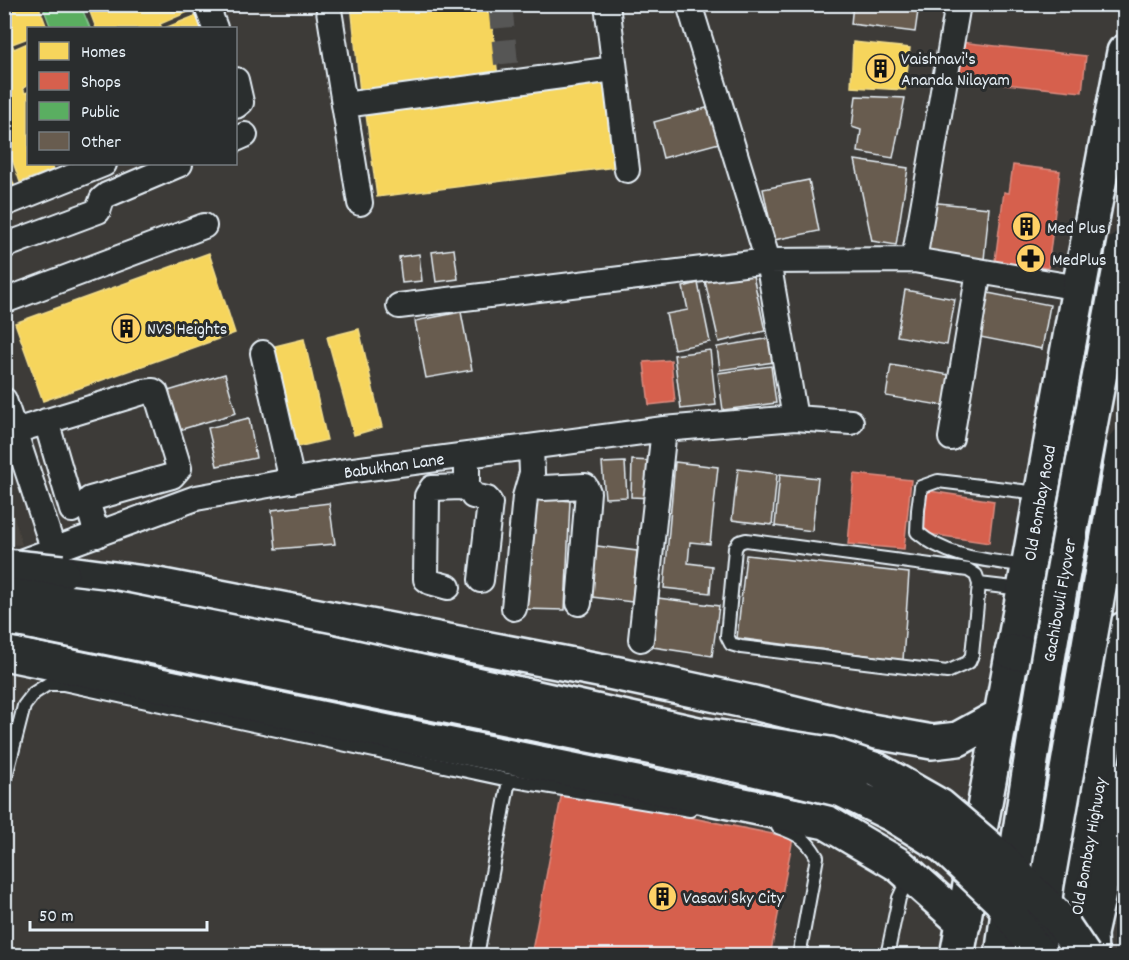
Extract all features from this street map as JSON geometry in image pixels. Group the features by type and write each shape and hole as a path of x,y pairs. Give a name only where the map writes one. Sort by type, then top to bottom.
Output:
{"main road":[{"name":"Old Bombay Road","path":"957,956 1078,288 1125,52"},
{"name":"Gachibowli Flyover","path":"1002,956 1014,863 1055,620 1125,247"},
{"name":"Gachibowli Flyover","path":"1038,956 1049,873 1125,445"},
{"path":"4,567 58,562 152,584 609,672 754,703 860,729 932,742 958,739 1000,716"},
{"path":"4,595 118,610 328,651 698,734 830,754 877,770 940,806 998,855 1059,919 1084,956"},
{"path":"4,618 737,765 842,790 893,815 943,846 1000,900 1038,956"},
{"name":"Old Bombay Highway","path":"1069,956 1121,672 1125,629"},
{"path":"1012,652 1121,672"},
{"path":"4,653 826,822 899,865 964,922"},
{"path":"1091,956 1090,934 1125,779"}],"street":[{"path":"206,4 215,27"},
{"path":"328,4 360,203"},
{"path":"607,4 627,170"},
{"path":"688,4 768,261 795,418"},
{"path":"914,260 958,4"},
{"path":"344,105 614,69"},
{"path":"237,84 241,102 237,105"},
{"path":"4,204 102,165"},
{"path":"4,246 98,211 102,198 107,195 178,165"},
{"path":"4,301 204,226"},
{"path":"399,306 768,261 914,260 1078,288"},
{"path":"951,438 979,271"},
{"path":"263,353 292,481"},
{"path":"15,431 144,392 153,391 159,397 179,468 172,476 90,499 88,504 97,535"},
{"path":"4,400 58,562"},
{"name":"Babukhan Lane","path":"58,562 97,535 196,498 346,471 664,429 795,418 851,422"},
{"path":"46,421 72,510"},
{"path":"641,639 664,429"},
{"path":"514,608 525,497 532,473 531,447"},
{"path":"462,487 467,480 467,455"},
{"path":"529,486 543,488 585,486 588,492 579,603"},
{"path":"448,587 426,579 427,496 432,488 462,487 471,492 473,496 487,499 489,503 481,580"}],"lane":[{"path":"1026,578 931,544 917,532 921,487 938,481 1041,494"},
{"path":"746,540 968,570 976,575 979,584 972,655 969,662 947,672 741,647 731,644 727,636 726,624 735,548 739,542 746,540"},
{"path":"979,584 1026,578"},
{"path":"4,784 24,706 34,693 48,684 63,684 509,780 706,813"},
{"path":"477,956 509,780"},
{"path":"764,823 793,832 809,842 817,857 799,956"},
{"path":"887,956 898,898 910,874"}],"shaded area":[{"path":"5,484 22,545 5,544"}],"building: Homes":[{"path":"4,4 38,4 47,27 27,27 27,38 12,44 14,49 27,43 27,86 23,88 25,93 27,92 27,165 52,165 54,169 20,182 7,145 4,146"},
{"path":"87,4 196,4 197,8 160,24 162,27 96,27"},
{"path":"351,4 490,4 498,78 360,92"},
{"path":"200,14 204,27 168,27"},
{"name":"Vaishnavi's Ananda Nilayam","path":"853,42 910,48 905,90 851,87"},
{"path":"609,76 623,166 377,197 365,107"},
{"path":"4,158 14,185 4,188"},
{"name":"NVS Heights","path":"209,253 235,333 43,401 15,323"},
{"path":"359,329 382,427 354,435 327,337"},
{"path":"304,339 327,440 297,447 275,346"}],"building: Shops":[{"path":"960,42 1086,56 1082,92 957,79"},
{"name":"Med Plus","path":"1013,165 1060,171 1048,268 995,261 1004,192 1009,193"},
{"path":"671,360 675,402 649,405 644,362"},
{"path":"854,474 911,480 904,549 848,544"},
{"path":"923,490 994,501 989,543 917,532"},
{"name":"Vasavi Sky City","path":"562,792 793,838 770,956 531,956"}],"building: Public":[{"path":"42,4 80,4 90,27 51,27"}],"building: Other":[{"path":"853,4 919,4 915,32 851,24"},
{"path":"856,96 905,98 893,158 858,152 861,130 852,127"},
{"path":"710,107 719,143 663,158 654,122"},
{"path":"855,160 908,168 896,245 872,241"},
{"path":"809,180 819,231 774,240 763,189"},
{"path":"928,202 989,208 984,260 923,253"},
{"path":"454,249 458,279 436,282 432,252"},
{"path":"419,254 422,281 402,283 399,257"},
{"path":"752,271 765,331 719,342 705,281"},
{"path":"698,283 710,342 674,349 666,314 688,310 683,287"},
{"path":"905,290 955,299 947,345 897,336"},
{"path":"983,292 1050,305 1042,349 975,336"},
{"path":"461,312 472,370 426,378 415,321"},
{"path":"771,338 774,362 720,370 717,347"},
{"path":"710,350 716,405 681,409 674,355"},
{"path":"891,365 950,375 945,406 886,396"},
{"path":"771,366 776,403 723,410 718,373"},
{"path":"225,374 236,413 176,431 165,392"},
{"path":"249,418 256,458 217,466 208,428"},
{"path":"632,460 653,461 652,498 631,497"},
{"path":"625,462 627,497 605,498 602,463"},
{"path":"675,462 718,467 710,544 690,542 688,563 712,566 710,593 664,588"},
{"path":"738,469 777,474 772,525 732,520"},
{"path":"780,474 818,478 812,531 775,526"},
{"path":"533,497 570,501 565,610 522,609"},
{"path":"329,503 335,544 276,549 272,510"},
{"path":"589,545 637,551 632,602 584,596"},
{"path":"746,555 909,573 903,660 737,638"},
{"path":"658,598 719,606 712,656 653,647"}],"tunnel":[{"path":"500,4 508,83"}],"place":[{"name":"Vaishnavi's Ananda Nilayam","path":"880,68"},
{"name":"Med Plus","path":"1026,227"},
{"name":"MedPlus","path":"1031,259"},
{"name":"NVS Heights","path":"126,328"},
{"name":"Vasavi Sky City","path":"662,897"}]}
